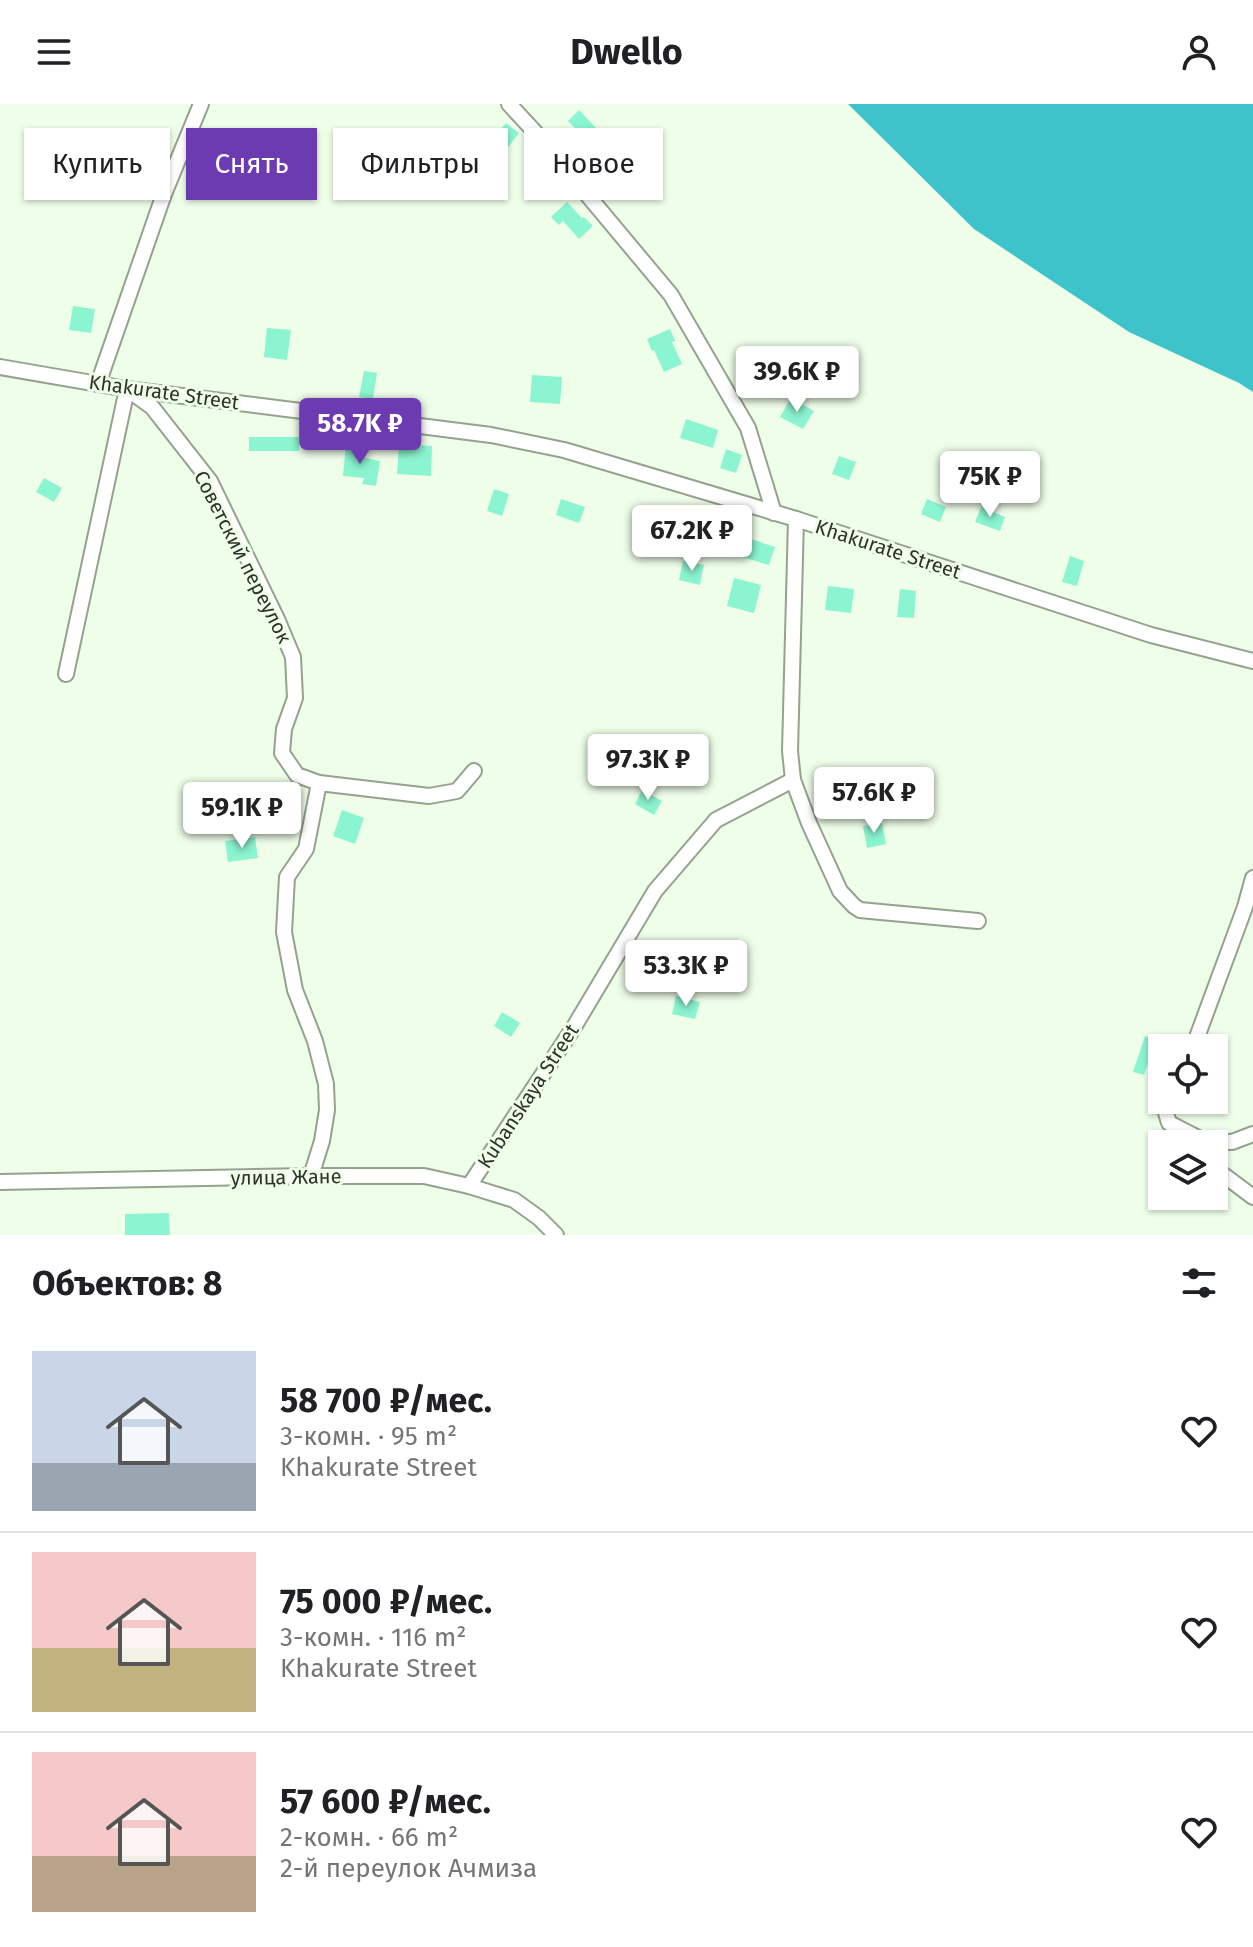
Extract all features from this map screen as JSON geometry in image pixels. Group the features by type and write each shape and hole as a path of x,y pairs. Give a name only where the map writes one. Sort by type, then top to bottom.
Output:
{"street":[{"path":"98,384 164,194 201,104"},
{"path":"509,104 671,295 748,428 774,513"},
{"name":"Khakurate Street","path":"0,367 127,389 491,435 564,450 796,519 1151,635 1253,661"},
{"path":"66,674 127,389"},
{"name":"Советский переулок","path":"127,389 152,407 210,481 277,619 293,657 295,698 284,729 282,753 297,775 319,783 429,796 457,791 474,771"},
{"path":"796,519 790,751 793,780 809,823 840,891 860,910 978,921"},
{"name":"Kubanskaya Street","path":"469,1186 574,1027 655,891 716,820 793,780"},
{"path":"311,1176 322,1141 327,1110 326,1084 315,1041 295,990 284,932 287,877 306,849 319,783"},
{"path":"1198,1034 1253,878"},
{"path":"1166,1114 1169,1123 1182,1130"},
{"path":"1228,1142 1253,1134"},
{"name":"улица Жане","path":"0,1182 424,1176 514,1200 556,1235"},
{"path":"1228,1178 1253,1197"}],"water":[{"path":"848,104 1253,104 1253,392 1129,332 974,229"}],"building":[{"path":"579,110 596,128 575,128 568,121"},
{"path":"506,123 519,133 508,147 508,128 502,128"},
{"path":"567,202 593,226 579,239 563,221 559,225 551,217"},
{"path":"73,306 95,309 91,333 69,330"},
{"path":"267,328 291,330 287,360 264,357"},
{"path":"670,329 682,364 664,372 647,339"},
{"path":"364,371 377,373 373,399 359,397"},
{"path":"532,375 562,377 560,404 530,402"},
{"path":"791,398 814,411 803,429 780,417"},
{"path":"686,419 718,430 713,448 680,438"},
{"path":"249,437 299,437 299,451 249,451"},
{"path":"346,444 358,445 357,456 380,461 376,486 362,484 364,478 343,476"},
{"path":"399,444 432,446 431,476 397,474"},
{"path":"726,449 742,455 736,473 720,468"},
{"path":"839,456 856,462 849,480 832,474"},
{"path":"44,478 62,488 54,502 36,492"},
{"path":"494,489 509,494 502,516 487,511"},
{"path":"561,499 585,507 579,523 556,515"},
{"path":"927,499 946,507 940,522 921,514"},
{"path":"981,507 1005,517 1000,531 975,522"},
{"path":"745,537 775,547 769,565 739,556"},
{"path":"1070,556 1084,561 1077,586 1062,582"},
{"path":"683,561 704,565 700,585 679,580"},
{"path":"734,578 761,585 754,613 727,606"},
{"path":"828,586 854,589 851,613 825,610"},
{"path":"900,589 916,591 914,618 897,617"},
{"path":"642,790 662,801 654,815 635,804"},
{"path":"342,810 364,818 355,844 333,836"},
{"path":"882,823 886,844 867,848 863,826"},
{"path":"255,837 258,858 228,862 225,841"},
{"path":"676,996 700,1002 695,1019 672,1014"},
{"path":"502,1012 520,1023 511,1037 494,1026"},
{"path":"1145,1036 1148,1037 1148,1063 1144,1075 1133,1072"},
{"path":"169,1213 170,1235 125,1235 125,1214"}]}
